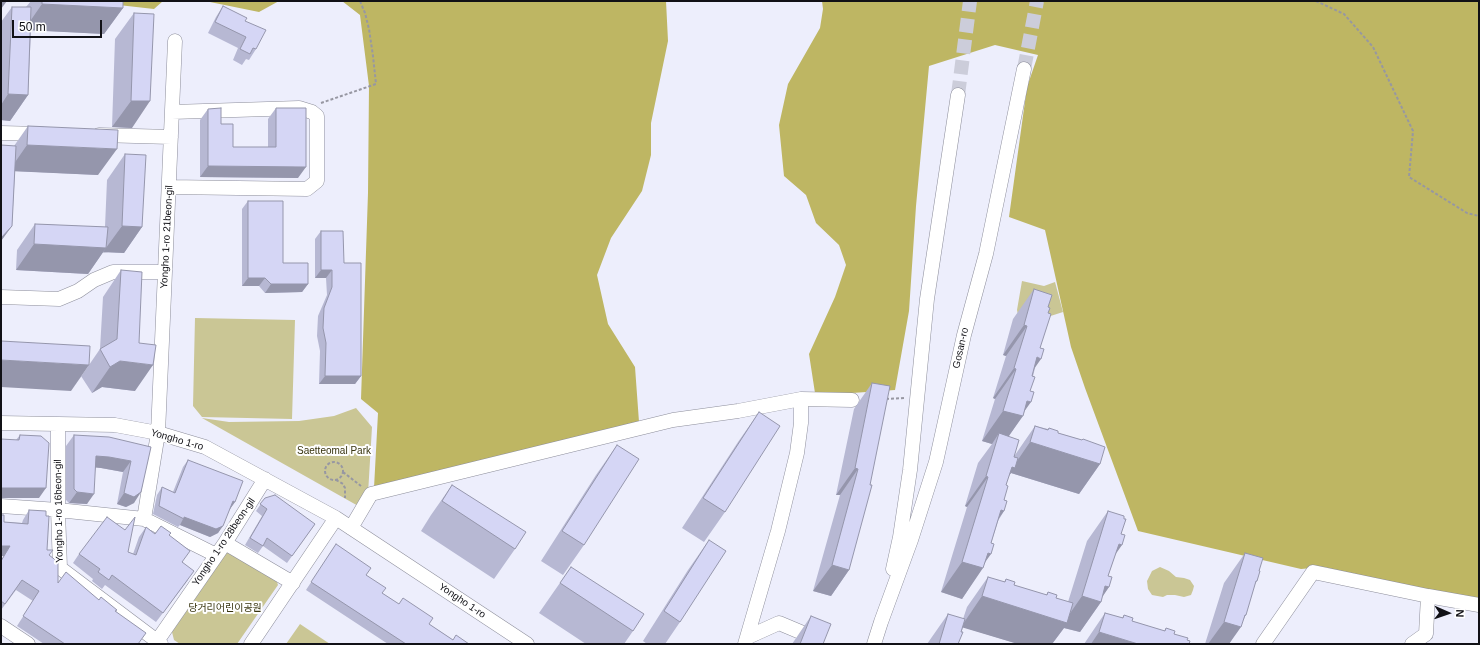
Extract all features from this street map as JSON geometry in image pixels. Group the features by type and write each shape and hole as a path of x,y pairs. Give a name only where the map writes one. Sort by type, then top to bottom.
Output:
{"street":[{"name":"Yongho 1-ro 21beon-gil","path":"144,519 158,433 175,41"},
{"name":"Gosan-ro","path":"874,644 911,540 936,462 964,335 986,254 1024,70"},
{"name":"Gosan-ro","path":"881,622 900,537 910,470 927,299 958,95"},
{"path":"169,186 307,189 316,181 317,116 312,112 298,108 172,112"},
{"path":"1,133 55,134"},
{"path":"86,135 171,137"},
{"path":"1,298 59,299 78,291 94,280 113,272 165,272"},
{"path":"351,528 371,494 673,420 738,411 801,399 852,400"},
{"path":"746,641 778,531 796,453 801,423 801,399"},
{"name":"Yongho 1-ro","path":"1,424 115,425 158,433 205,447 336,518 526,644"},
{"name":"Yongho 1-ro 16beon-gil","path":"58,424 60,568 158,643"},
{"name":"Yongho 1-ro 28beon-gil","path":"158,643 225,543 265,479"},
{"path":"1,506 144,519 216,555"},
{"path":"251,644 336,518"},
{"path":"225,543 293,583"},
{"path":"1263,644 1313,572 1479,605"},
{"path":"1412,644 1426,634 1428,596"},
{"path":"746,641 779,623 819,640"},
{"path":"1,626 28,644"}],"path":[{"path":"312,112 323,101 376,84 369,29 360,1"},
{"path":"1316,1 1344,14 1373,47 1414,131 1409,177 1467,213 1479,216"},
{"path":"881,399 917,398"},
{"path":"345,498 345,488 343,484 336,480 330,479 326,475 326,469 329,464 337,463 341,466 343,472 371,494"},
{"path":"336,480 343,472"}],"green space":[{"path":"1022,281 1044,286 1055,282 1063,312 1035,321 1018,315 1017,310"},
{"path":"195,318 295,320 292,419 202,417 193,406"},
{"name":"Saetteomal Park","path":"356,408 372,427 368,494 360,507 202,418 229,422 299,421 334,416"},
{"name":"당거리어린이공원","path":"227,552 276,579 278,585 237,644 180,644 174,640 172,632"},
{"path":"1160,567 1169,571 1176,577 1190,580 1194,586 1191,595 1184,597 1167,595 1163,597 1152,595 1148,589 1147,581 1152,571"},
{"path":"300,624 330,644 286,644"}],"shaded area":[{"path":"83,1 163,1 154,9"},
{"path":"205,1 279,1 259,12"},
{"path":"342,1 666,1 668,41 651,123 651,155 642,191 611,238 597,275 608,324 635,367 639,422 374,488 378,413 361,399 368,193 369,86 360,15"},
{"path":"822,1 1479,1 1479,599 1429,590 1323,567 1301,569 1138,531 1071,347 1045,230 1009,217 1027,87 1038,55 995,45 929,66 916,206 909,311 895,390 852,393 815,393 809,354 835,297 846,265 839,245 816,223 806,195 784,176 779,125 788,84 820,28 823,9"}],"building":[{"path":"42,1 123,1 123,8 42,4"},
{"path":"223,6 247,18 245,21 266,30 256,49 253,48 250,54 240,49 246,37 215,22"},
{"path":"12,7 31,7 28,95 8,94"},
{"path":"134,13 154,14 150,101 131,101"},
{"path":"221,108 221,124 233,124 233,147 276,147 276,108 306,108 306,167 208,166 208,109"},
{"path":"28,126 118,130 117,149 27,145"},
{"path":"1,145 16,146 12,226 1,238"},
{"path":"125,154 146,155 142,227 122,226"},
{"path":"248,201 283,201 283,263 308,263 308,284 271,284 265,278 248,278"},
{"path":"35,224 108,227 106,248 34,244"},
{"path":"321,231 343,231 344,263 361,263 361,376 325,376 326,343 323,328 324,308 332,287 332,270 321,270"},
{"path":"121,270 142,272 139,343 156,345 153,365 120,361 110,367 100,349 117,339"},
{"path":"1034,289 1052,295 1048,307 1050,308 1048,313 1051,314 1040,348 1044,349 1041,359 1037,357 1032,376 1035,377 1030,391 1034,392 1031,402 1027,401 1023,416 1003,411 1027,326 1024,325"},
{"path":"1,341 90,346 89,365 1,360"},
{"path":"872,383 890,386 870,485 872,485 849,570 832,565 858,469 855,468"},
{"path":"759,412 780,426 725,512 703,498"},
{"path":"1035,426 1048,430 1049,428 1058,431 1058,433 1082,440 1083,439 1105,447 1100,464 1030,442"},
{"path":"999,433 1019,440 1014,457 1018,458 1015,468 1012,467 1006,485 1008,486 1004,500 1007,501 1004,511 1001,510 991,543 994,544 991,554 988,553 983,568 962,562 988,477 986,476"},
{"path":"20,435 41,436 49,443 46,488 1,488 1,439 19,440"},
{"path":"74,435 109,437 151,447 141,492 134,497 124,493 131,461 96,456 94,494 77,492 74,489"},
{"path":"617,445 639,459 584,545 562,531"},
{"path":"188,460 243,481 235,502 233,501 223,526 216,529 184,517 184,519 159,506 162,487 175,493"},
{"path":"452,485 526,532 515,549 442,501"},
{"path":"275,495 315,524 292,556 267,538 263,546 250,538 267,509 260,504 265,498"},
{"path":"29,510 46,511 46,516 49,516 47,550 53,550 49,555 58,562 58,583 66,572 99,600 101,597 117,610 115,611 146,633 138,644 65,644 23,616 39,591 22,580 5,604 1,601 1,561 10,546 1,546 1,515 4,515 4,522 28,524"},
{"path":"1108,511 1124,516 1124,519 1126,519 1121,534 1125,535 1122,545 1119,544 1108,576 1112,577 1109,587 1105,586 1101,602 1082,596"},
{"path":"107,517 125,530 135,517 128,552 136,555 146,527 155,534 161,526 171,533 169,535 190,551 182,562 194,571 163,613 112,575 109,580 98,572 100,569 79,554"},
{"path":"709,540 726,551 680,622 664,611"},
{"path":"336,544 371,568 366,575 386,588 382,593 399,604 403,598 433,618 429,624 453,640 456,635 469,644 406,644 311,582"},
{"path":"1245,553 1263,558 1257,581 1241,627 1224,622"},
{"path":"571,567 644,614 633,631 560,583"},
{"path":"988,577 1005,582 1006,579 1015,582 1014,585 1047,595 1048,592 1057,595 1056,598 1073,603 1067,623 982,596"},
{"path":"1105,613 1123,618 1124,615 1133,618 1132,621 1165,631 1166,628 1175,631 1174,634 1188,638 1187,640 1190,641 1189,644 1138,644 1099,632"},
{"path":"948,614 965,619 961,632 963,632 958,644 939,644"},
{"path":"811,616 831,624 823,644 800,644"}],"tunnel":[{"path":"958,95 970,1"},
{"path":"1024,69 1037,1"}]}
